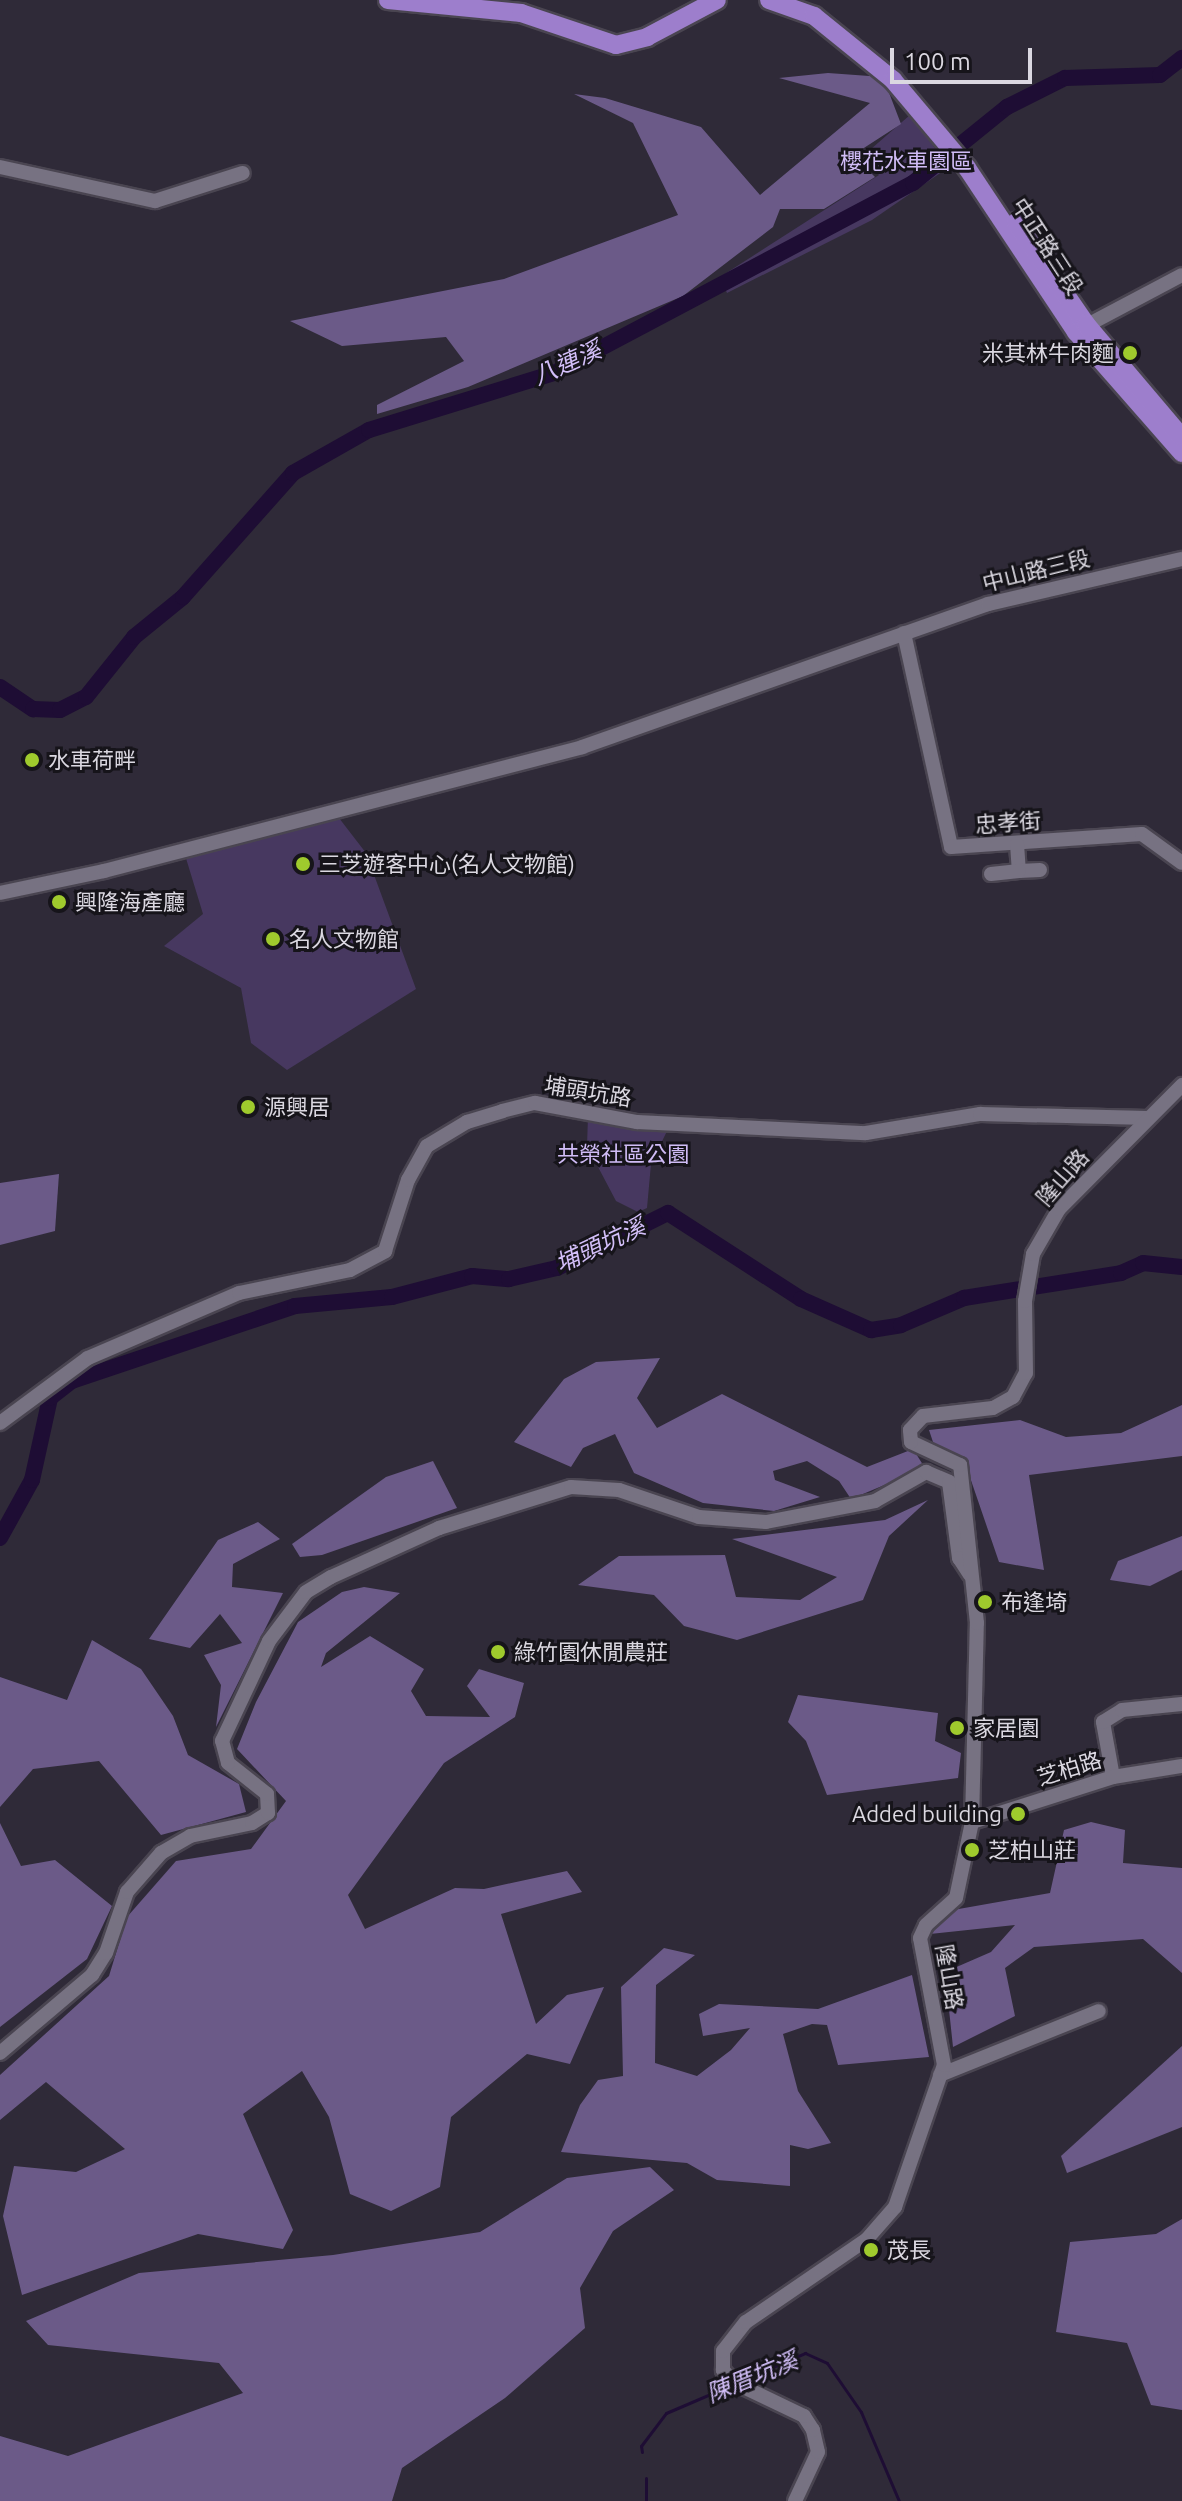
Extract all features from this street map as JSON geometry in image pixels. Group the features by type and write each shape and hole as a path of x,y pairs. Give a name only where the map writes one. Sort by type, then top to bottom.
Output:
{"main road":[{"path":"388,0 521,13 616,45 647,37 717,0"},
{"name":"中正路三段","path":"769,0 814,16 849,40 893,80 963,162 1081,328 1182,453"},
{"name":"中正路三段","path":"1081,328 1182,437"}],"street":[{"path":"0,167 155,201 243,173"},
{"path":"1081,328 1182,275"},
{"name":"中山路三段","path":"0,893 104,871 582,747 904,633 1039,589 1182,559"},
{"name":"忠孝街","path":"904,633 951,847 1142,834 1182,863"},
{"path":"1017,844 1019,871"},
{"path":"991,874 1040,870"},
{"name":"隆山路","path":"795,2501 818,2452 813,2430 804,2416 735,2383 723,2370 723,2351 732,2335 867,2239 895,2207 944,2065 920,1938 926,1925 956,1898 972,1822 977,1623 960,1465 911,1442 910,1430 923,1416 993,1408 1013,1397 1026,1373 1027,1276 1059,1209 1182,1085"},
{"name":"埔頭坑路","path":"0,1423 88,1358 239,1293 350,1270 385,1251 408,1180 427,1146 447,1131 502,1111 535,1103 637,1122 866,1133 980,1114 1148,1118"},
{"path":"0,2053 92,1975 106,1953 127,1892 161,1853 190,1836 252,1823 268,1813 267,1794 228,1763 222,1741 269,1641 306,1592 331,1577 439,1528 571,1487 619,1490 699,1517 766,1522 875,1501 926,1472 949,1482 959,1558 971,1576"},
{"path":"1113,1777 1103,1722 1122,1710 1182,1704"},
{"name":"芝柏路","path":"972,1822 1113,1777 1182,1766"},
{"path":"940,2075 1099,2011"}],"green space":[{"name":"櫻花水車園區","path":"910,115 949,167 872,220 727,293 720,277 879,175 863,156"},
{"path":"339,818 366,853 416,989 287,1070 251,1043 241,988 164,946 203,914 185,855"},
{"name":"共榮社區公園","path":"588,1116 668,1129 651,1164 647,1208 638,1212 616,1201 587,1146"}],"shaded area":[{"path":"828,73 883,77 901,124 853,155 875,177 824,209 780,209 773,227 683,296 468,387 377,414 377,405 464,361 446,337 342,346 290,321 504,279 678,215 633,123 574,94 605,98 701,127 760,195 870,103 779,78"},
{"path":"59,1174 55,1231 0,1245 0,1183"},
{"path":"660,1358 637,1398 657,1428 722,1394 867,1467 913,1449 925,1468 851,1499 839,1481 807,1461 773,1471 775,1480 820,1497 774,1511 703,1503 634,1473 615,1434 583,1448 571,1467 514,1442 564,1379 596,1362"},
{"path":"1182,1405 1182,1456 1029,1475 1044,1570 999,1562 963,1457 934,1445 929,1430 1020,1420 1066,1437 1121,1433"},
{"path":"433,1461 457,1508 322,1555 300,1557 292,1544 386,1477"},
{"path":"928,1500 889,1536 863,1600 737,1640 684,1626 654,1595 578,1585 619,1556 725,1555 736,1597 800,1600 837,1577 732,1539 885,1520"},
{"path":"258,1522 280,1539 233,1564 232,1587 283,1593 216,1727 221,1685 204,1655 242,1643 220,1614 190,1648 149,1639 218,1540"},
{"path":"1182,1536 1182,1570 1150,1586 1110,1580 1118,1561"},
{"path":"364,1587 400,1593 326,1653 321,1667 370,1636 424,1669 411,1691 426,1716 490,1717 467,1686 479,1669 524,1683 515,1717 444,1763 348,1895 365,1929 455,1888 484,1889 567,1871 582,1892 501,1914 536,2024 567,1995 604,1987 570,2064 527,2054 451,2117 440,2187 391,2211 350,2194 329,2117 302,2071 243,2114 293,2230 283,2249 198,2234 22,2295 3,2216 14,2166 76,2172 125,2149 46,2082 0,2120 0,2075 109,1976 127,1917 176,1861 251,1849 286,1801 237,1749 256,1702 298,1622 342,1592"},
{"path":"92,1640 141,1669 173,1716 188,1755 239,1784 246,1812 161,1835 99,1761 33,1769 0,1807 0,1677 67,1700"},
{"path":"798,1695 938,1713 935,1741 961,1753 958,1778 827,1795 806,1741 788,1722"},
{"path":"1091,1822 1125,1830 1123,1863 1182,1868 1182,1973 1143,1939 1034,1947 1005,1968 1015,2016 953,2047 945,1972 991,1952 1015,1925 930,1934 953,1910 1050,1893 1064,1830"},
{"path":"0,1823 21,1866 55,1860 112,1906 87,1959 0,2027"},
{"path":"664,1948 695,1955 656,1985 655,2063 697,2076 731,2050 750,2028 703,2036 699,2014 719,2004 818,2009 912,1975 929,2057 838,2065 827,2025 812,2024 783,2034 798,2091 831,2143 808,2149 790,2145 790,2186 717,2180 687,2163 561,2152 580,2105 598,2080 623,2076 621,1987"},
{"path":"1182,2046 1182,2127 1067,2173 1061,2156"},
{"path":"650,2167 674,2190 613,2231 580,2288 585,2328 505,2398 402,2468 392,2501 0,2501 0,2436 68,2456 243,2393 219,2363 48,2345 26,2321 139,2273 333,2255 480,2232 567,2178"},
{"path":"1182,2219 1182,2410 1151,2405 1127,2343 1056,2332 1070,2242 1156,2234"}],"waterway":[{"name":"八連溪","path":"0,687 33,709 60,710 86,697 134,637 183,597 293,473 369,430 554,373 913,183 1007,107 1065,78 1160,75 1182,58"},
{"name":"埔頭坑溪","path":"0,1538 32,1480 50,1398 72,1381 295,1306 392,1297 472,1276 509,1279 557,1268 668,1213 801,1299 871,1330 901,1325 964,1298 1121,1273 1143,1263 1182,1267"},
{"name":"陳厝坑溪","path":"743,2380 805,2353 827,2363 861,2412 899,2501"},
{"name":"陳厝坑溪","path":"642,2452 641,2446 666,2413 729,2386"},
{"name":"陳厝坑溪","path":"646,2478 646,2501"}],"place":[{"name":"米其林牛肉麵","path":"1130,353"},
{"name":"水車荷畔","path":"32,760"},
{"name":"三芝遊客中心(名人文物館)","path":"303,864"},
{"name":"興隆海產廳","path":"59,902"},
{"name":"名人文物館","path":"273,939"},
{"name":"源興居","path":"248,1107"},
{"name":"布逢埼","path":"985,1602"},
{"name":"綠竹園休閒農莊","path":"498,1652"},
{"name":"家居園","path":"957,1728"},
{"name":"Added building","path":"1018,1814"},
{"name":"芝柏山莊","path":"972,1850"},
{"name":"茂長","path":"871,2250"}]}
